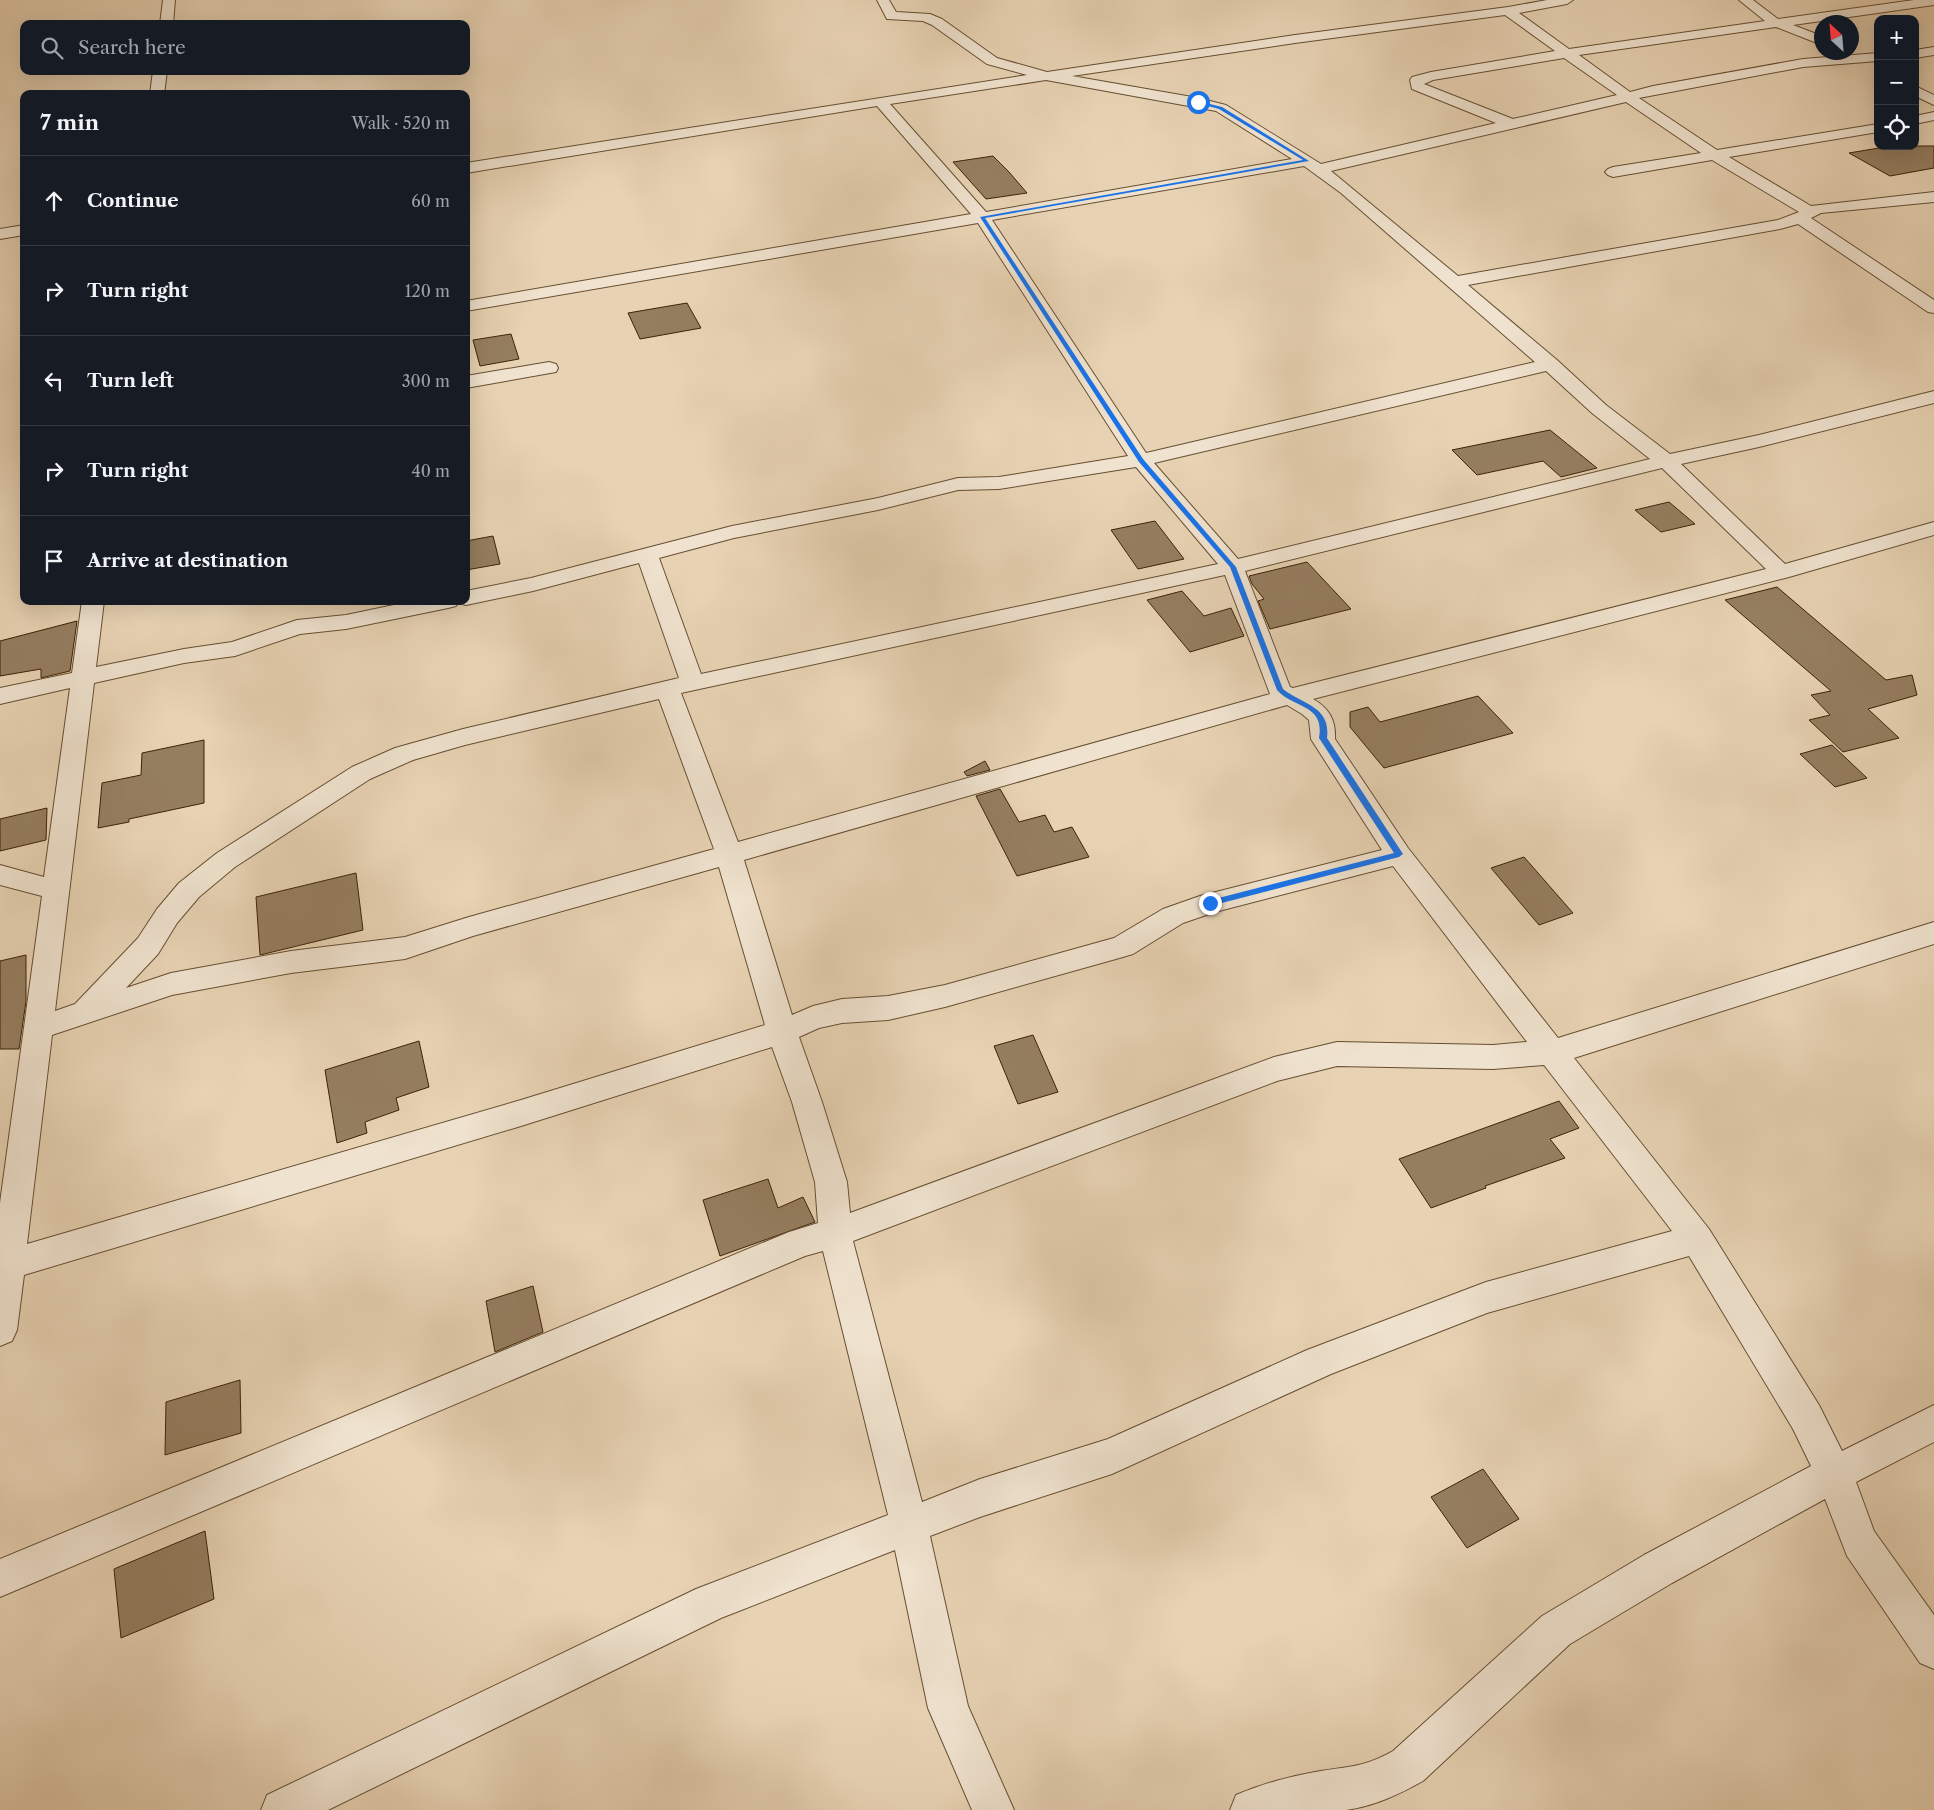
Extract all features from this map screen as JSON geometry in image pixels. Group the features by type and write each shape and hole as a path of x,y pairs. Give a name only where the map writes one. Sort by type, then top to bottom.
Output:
{"street":[{"path":"166,20 169,0"},
{"path":"883,0 892,16 925,17 937,22 992,61 1050,77 1221,108 1313,165 1348,190 1550,364 1599,409 1666,461 1782,572"},
{"path":"470,167 880,101 1295,39 1508,11 1567,0"},
{"path":"1745,0 1774,22 1814,38"},
{"path":"1511,124 1417,86 1418,80 1431,76 1567,53 1774,22 1934,1"},
{"path":"1508,11 1628,97 1805,215 1934,308"},
{"path":"1919,53 1934,51"},
{"path":"470,305 982,217 1313,165 1511,124 1653,90 1803,63 1868,58"},
{"path":"158,90 159,75"},
{"path":"1919,92 1934,101"},
{"path":"880,101 982,217 1141,460 1233,567 1280,690 1288,697 1314,708 1325,728 1323,738 1399,854 1698,1239 1806,1417 1834,1474 1860,1543 1934,1649"},
{"path":"1919,119 1934,116"},
{"path":"1613,172 1874,129"},
{"path":"1455,282 1780,224 1820,208 1934,197"},
{"path":"0,234 20,231"},
{"path":"470,597 533,584 732,532 878,504 958,484 999,483 1141,460 1550,364"},
{"path":"470,381 549,368"},
{"path":"87,1010 148,946 167,916 189,890 226,860 361,773 404,754 463,737 680,686 1233,567 1666,461 1759,441 1934,397"},
{"path":"39,1028 87,1010 171,984 291,962 405,948 469,926 1288,697 1782,572 1934,528"},
{"path":"646,554 680,686 729,854 782,1032 807,1102 831,1182 835,1233 909,1525 948,1708 993,1810"},
{"path":"0,1330 92,605"},
{"path":"0,696 184,656 235,650 296,627 346,622 429,605"},
{"path":"8,1265 512,1116 782,1032 813,1018 842,1011 888,1008 945,996 1123,946 1173,916 1210,903 1399,854"},
{"path":"0,875 56,890"},
{"path":"0,1578 801,1242 835,1233 1274,1069 1337,1054 1493,1057 1553,1052 1934,933"},
{"path":"282,1810 710,1603 980,1498 1112,1456 1318,1362 1486,1298 1698,1239"},
{"path":"1251,1810 1272,1802 1362,1787 1383,1780 1408,1766 1556,1630 1658,1569 1934,1422"}],"building":[{"path":"1919,146 1934,146 1934,168 1890,176 1849,153 1874,149 1919,150"},
{"path":"993,156 1027,193 986,199 953,162"},
{"path":"687,303 701,328 640,339 628,313"},
{"path":"511,334 519,359 480,366 473,340"},
{"path":"1550,430 1597,468 1561,477 1543,461 1477,475 1452,450"},
{"path":"1669,502 1695,524 1661,532 1635,510"},
{"path":"1155,521 1184,559 1138,569 1111,530"},
{"path":"493,536 500,564 470,569 470,540"},
{"path":"1307,562 1351,609 1270,629 1258,601 1264,599 1252,584 1249,576"},
{"path":"1777,587 1886,680 1912,675 1917,695 1868,709 1899,738 1843,752 1809,720 1830,715 1811,695 1831,691 1725,600"},
{"path":"1182,591 1204,616 1231,608 1244,636 1190,652 1147,600"},
{"path":"77,621 70,671 41,678 41,669 0,676 0,641"},
{"path":"1478,696 1513,733 1384,768 1350,727 1350,712 1368,707 1380,722"},
{"path":"204,740 204,803 129,819 129,822 98,828 102,783 141,775 142,753"},
{"path":"1832,745 1867,778 1835,787 1800,754"},
{"path":"985,761 990,770 967,776 964,772"},
{"path":"1000,789 1019,822 1045,815 1054,832 1072,827 1089,857 1017,876 976,796"},
{"path":"47,808 46,840 0,851 0,819"},
{"path":"1524,857 1573,913 1539,925 1491,868"},
{"path":"356,873 363,930 260,955 256,897"},
{"path":"26,955 26,1001 19,1049 0,1049 0,961"},
{"path":"1033,1035 1058,1092 1018,1104 994,1046"},
{"path":"419,1041 429,1087 396,1098 399,1110 365,1122 367,1133 337,1143 325,1070"},
{"path":"1559,1101 1579,1128 1550,1139 1565,1158 1485,1186 1486,1188 1431,1208 1399,1159"},
{"path":"768,1179 778,1208 803,1197 815,1222 720,1256 703,1200"},
{"path":"533,1286 543,1332 495,1352 486,1301"},
{"path":"240,1380 241,1433 165,1455 166,1402"},
{"path":"1483,1469 1519,1519 1467,1548 1431,1497"},
{"path":"205,1531 214,1599 121,1638 114,1569"}],"route":[{"path":"1198,102 1221,108 1307,161 982,217 1141,460 1233,567 1280,690 1288,697 1314,708 1325,728 1323,738 1399,854 1210,903"}]}
